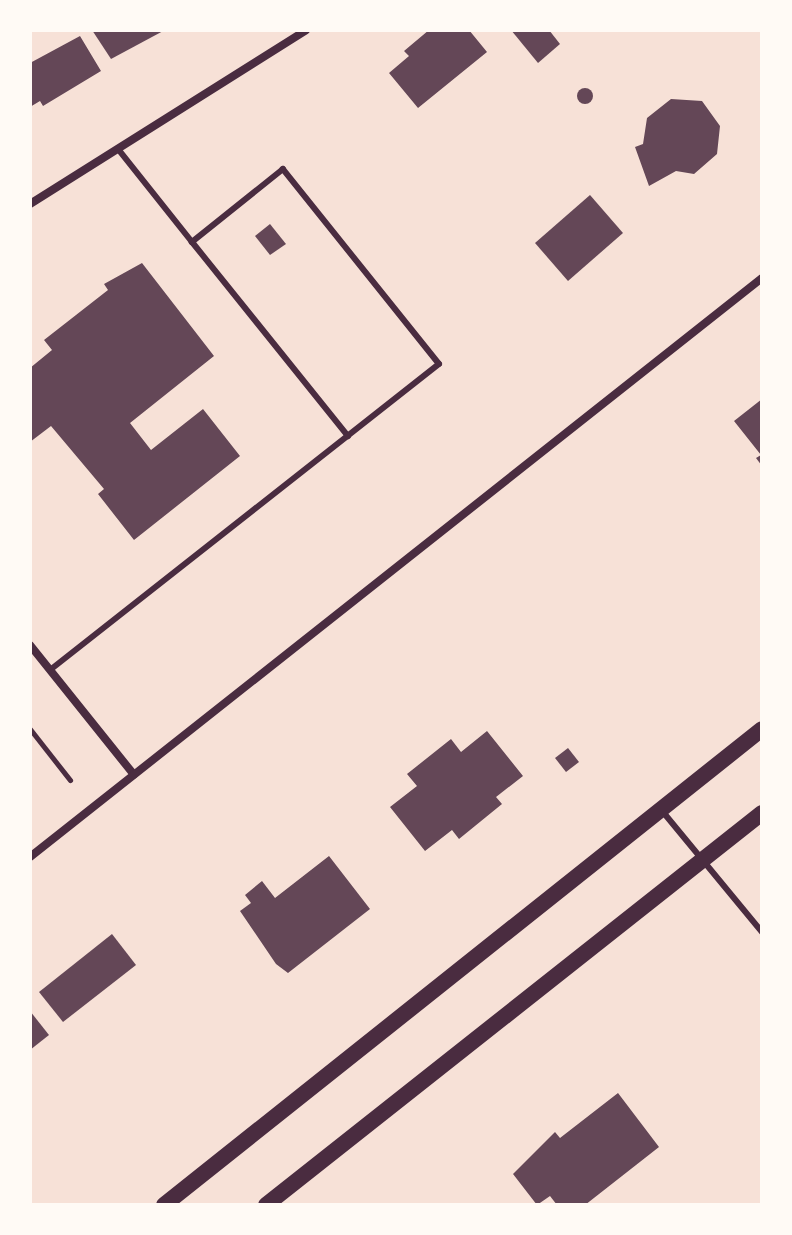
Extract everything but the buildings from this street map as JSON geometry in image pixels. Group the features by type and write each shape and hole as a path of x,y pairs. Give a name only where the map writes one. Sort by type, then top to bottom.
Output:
{"main road":[{"path":"164,1205 762,729"},
{"path":"266,1205 762,813"}],"street":[{"path":"30,204 306,30"},
{"path":"30,857 762,278"},
{"path":"30,645 134,775"}],"lane":[{"path":"118,149 348,436"},
{"path":"50,670 439,364 283,169 192,242"},
{"path":"661,810 762,932"}],"path":[{"path":"30,729 70,780"}]}
